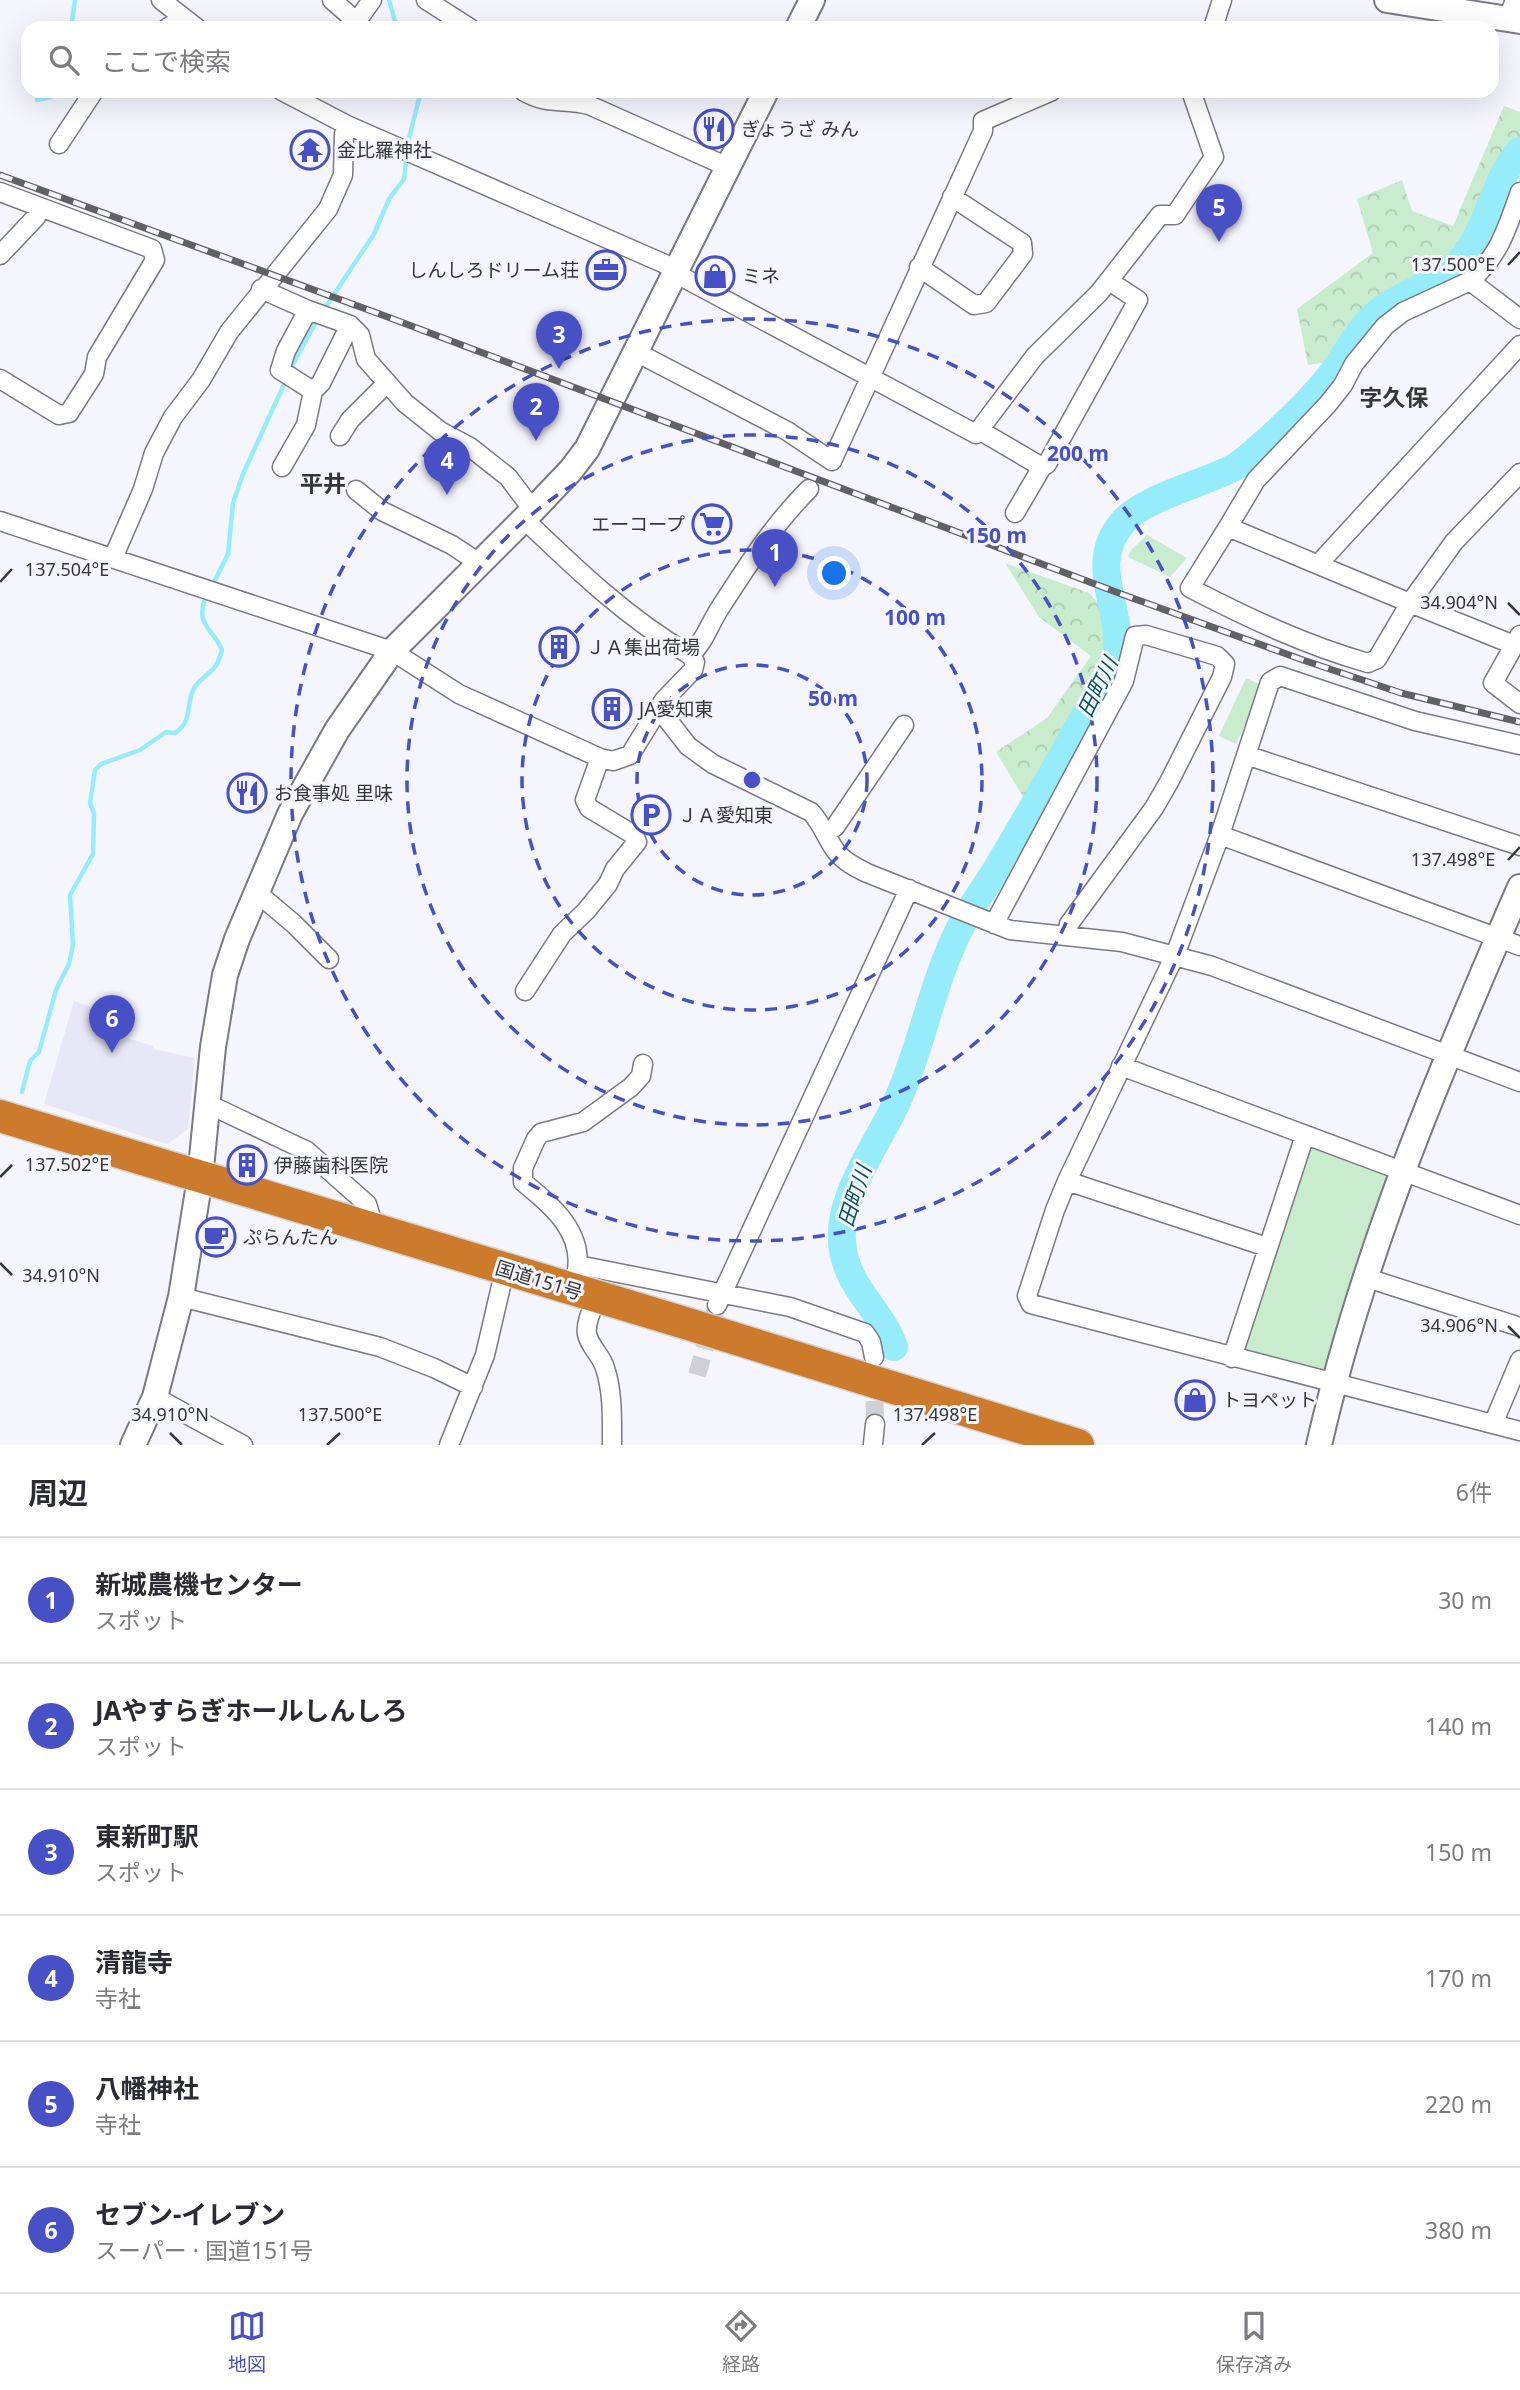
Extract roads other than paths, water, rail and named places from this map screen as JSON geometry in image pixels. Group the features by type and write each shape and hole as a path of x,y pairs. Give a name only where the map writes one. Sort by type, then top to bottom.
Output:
{"highway":[{"name":"国道151号","path":"0,1116 505,1269 582,1284 1063,1443"}],"street":[{"path":"161,0 187,21"},
{"path":"332,0 351,21"},
{"path":"356,21 373,0"},
{"path":"426,0 459,21"},
{"path":"802,21 812,0"},
{"path":"1215,21 1222,0"},
{"path":"1387,0 1514,13"},
{"path":"59,144 89,98"},
{"path":"311,98 347,125 665,264 976,434 1035,356 1109,281 1160,215 1175,215 1213,157 1193,98"},
{"path":"540,98 550,102 578,102 589,105 728,167"},
{"path":"133,1445 155,1397 181,1297 200,1178 221,992 237,939 290,814 337,730 392,651 529,514 587,449 762,98"},
{"path":"636,352 787,431 832,461 953,197 982,131 982,121 1036,98"},
{"path":"113,558 143,489 155,453 173,417 201,380 229,332 261,289 328,209 342,175 347,125"},
{"path":"0,192 152,249 155,260 97,357 94,374 69,413 59,415 0,379"},
{"path":"1520,192 1502,241 1492,259 1470,281 1403,312 1385,326 1328,404 1256,480 1190,588 1263,625 1328,652 1368,663 1377,659 1410,603 1454,542 1520,473"},
{"path":"919,267 974,305 986,303 1023,254 1022,243 953,197"},
{"path":"0,255 36,218 40,208"},
{"path":"1015,513 1042,467 1048,464 1138,300 1109,281"},
{"path":"1470,281 1520,319"},
{"path":"0,521 392,651 459,694 600,758 613,761 630,755 656,711 693,670 695,662 690,654 654,634 586,579 529,514 508,477 470,447 440,431 405,403 366,359 360,335 350,325 261,289"},
{"path":"308,310 286,351 280,370 313,391"},
{"path":"282,467 306,425 313,391 321,383 350,325"},
{"path":"1321,566 1323,559 1520,345"},
{"path":"340,436 350,420 387,383"},
{"path":"979,429 1042,467"},
{"path":"690,654 697,649 718,612 784,514 809,489"},
{"path":"356,490 382,511 453,545 479,563"},
{"path":"1228,527 1410,603 1517,640 1493,683 1520,704"},
{"path":"988,921 1124,681 1135,636 1146,635 1217,656 1225,664 1222,677 1169,782 1154,808 1069,924 1067,935"},
{"path":"1520,745 1415,721 1280,676 1270,682 1220,835 1175,955 1067,1181 1027,1296 1031,1304 1520,1431"},
{"path":"656,711 667,719 688,746 713,764 811,812 835,850 845,860 867,873 1010,930 1122,942 1212,966 1520,1082"},
{"path":"826,833 835,827 904,725"},
{"path":"1246,755 1520,846"},
{"path":"525,991 562,934 586,911 637,842 634,835 589,808 585,800 600,758"},
{"path":"1220,835 1509,941"},
{"path":"1319,1445 1333,1384 1402,1170 1449,1056 1509,941 1520,887"},
{"path":"720,1300 909,890"},
{"path":"256,892 294,924 329,959"},
{"path":"612,1445 612,1417 606,1368 587,1337 582,1284 571,1231 556,1209 523,1182 523,1168 541,1133 583,1122 631,1087 641,1076 643,1064"},
{"path":"1121,1066 1520,1215"},
{"path":"208,1104 307,1151 368,1203 375,1231"},
{"path":"1232,1358 1305,1135"},
{"path":"1067,1181 1268,1247"},
{"path":"449,1445 485,1356 505,1269"},
{"path":"1367,1278 1520,1327"},
{"path":"582,1284 790,1307 865,1333 871,1342 874,1357"},
{"path":"181,1297 380,1347 473,1387"},
{"path":"1493,1424 1520,1360"},
{"path":"155,1397 243,1445"},
{"path":"873,1444 875,1424"}],"waterway":[{"path":"72,21 75,0"},
{"path":"389,0 395,21"},
{"path":"37,100 46,98"},
{"path":"407,146 419,98"},
{"name":"田町川","path":"894,1347 846,1264 842,1232 850,1194 895,1106 942,970 961,926 1108,676 1115,657 1117,640 1106,573 1112,539 1132,513 1244,461 1317,392 1372,318 1390,304 1453,269 1478,235 1503,177 1520,151"},
{"path":"323,311 374,234 389,199 404,179 407,155"},
{"path":"289,372 318,318"},
{"path":"211,588 228,554 233,503 243,474 286,380"},
{"path":"22,1092 30,1061 39,1052 56,990 69,964 73,945 70,895 93,854 94,814 90,803 95,770 101,764 140,750 166,732 175,733 184,724 193,690 216,666 222,650 203,619 203,605 207,595"}],"tunnel":[{"path":"697,1375 717,1305"},
{"path":"874,1374 875,1424"}],"railway":[{"path":"0,175 385,316 1303,660 1401,693 1520,722"}],"place":[{"name":"ぎょうざ みん","path":"714,129"},
{"name":"金比羅神社","path":"310,150"},
{"name":"八幡神社","path":"1219,242"},
{"name":"しんしろドリーム荘","path":"606,270"},
{"name":"ミネ","path":"715,276"},
{"name":"東新町駅","path":"559,369"},
{"name":"JAやすらぎホールしんしろ","path":"536,441"},
{"name":"清龍寺","path":"447,495"},
{"name":"エーコープ","path":"712,524"},
{"name":"新城農機センター","path":"775,587"},
{"name":"ＪＡ集出荷場","path":"559,647"},
{"name":"JA愛知東","path":"612,709"},
{"name":"お食事処 里味","path":"247,793"},
{"name":"ＪＡ愛知東","path":"651,815"},
{"name":"セブン-イレブン","path":"112,1053"},
{"name":"伊藤歯科医院","path":"247,1165"},
{"name":"ぷらんたん","path":"216,1237"},
{"name":"トヨペット","path":"1195,1400"}],"district":[{"name":"字久保","path":"1394,398"},
{"name":"平井","path":"323,484"}]}
